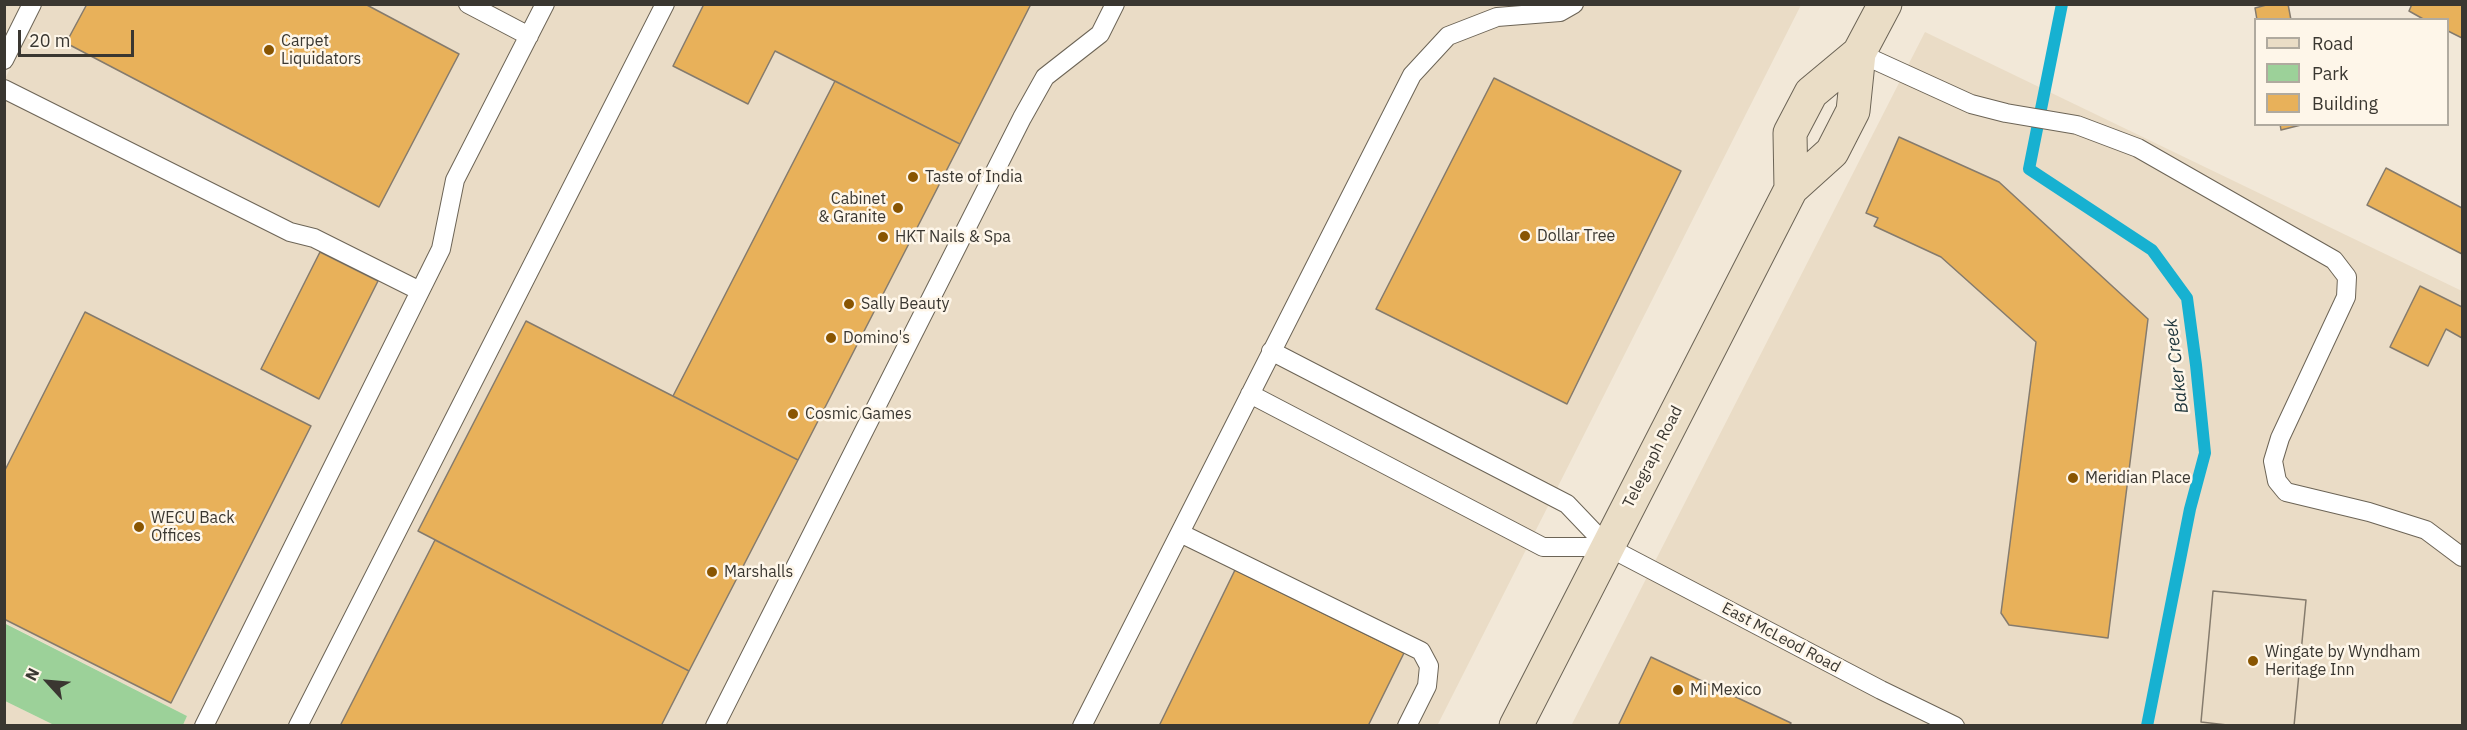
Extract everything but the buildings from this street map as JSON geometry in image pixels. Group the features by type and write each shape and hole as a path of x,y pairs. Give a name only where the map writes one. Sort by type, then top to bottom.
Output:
{"street":[{"name":"Telegraph Road","path":"1516,726 1791,189 1832,152 1853,111 1859,53 1885,4"},
{"name":"Telegraph Road","path":"1791,189 1790,133 1811,93 1859,53"}],"lane":[{"path":"4,60 32,4"},
{"path":"468,4 530,36"},
{"path":"204,726 441,249 456,180 545,4"},
{"path":"298,726 665,4"},
{"path":"715,726 1022,118 1045,77 1100,34 1115,4"},
{"path":"1082,726 1412,75 1448,36 1497,17 1560,12 1574,4"},
{"path":"1859,53 1971,104 2006,113 2077,125 2138,148 2334,260 2346,277 2346,297 2280,438 2273,461 2277,481 2286,492 2369,512 2426,530 2463,557"},
{"path":"4,89 290,232 314,238 420,291"},
{"path":"1271,351 1567,504 1608,547"},
{"path":"1250,394 1543,547 1608,547"},
{"path":"1180,533 1421,651 1430,666 1427,686 1407,726"},
{"name":"East McLeod Road","path":"1608,547 1881,690 1955,726"}],"shaded area":[{"path":"5,4 1801,5 1437,726 183,725 187,716 5,623 4,81 24,40 5,30"},
{"path":"1925,32 2462,291 2462,725 1571,726"},
{"path":"5,701 54,725 5,725"}],"green space":[{"path":"4,623 187,716 183,725 54,725 5,701"}],"waterway":[{"name":"Baker Creek","path":"2062,4 2029,169 2152,250 2187,298 2196,365 2205,453 2190,509 2147,726"}],"place":[{"name":"Carpet Liquidators","path":"269,50"},
{"name":"Taste of India","path":"913,177"},
{"name":"Cabinet & Granite","path":"898,208"},
{"name":"Dollar Tree","path":"1525,236"},
{"name":"HKT Nails & Spa","path":"883,237"},
{"name":"Sally Beauty","path":"849,304"},
{"name":"Domino's","path":"831,338"},
{"name":"Cosmic Games","path":"793,414"},
{"name":"Meridian Place","path":"2073,478"},
{"name":"WECU Back Offices","path":"139,527"},
{"name":"Marshalls","path":"712,572"},
{"name":"Wingate by Wyndham Heritage Inn","path":"2253,661"},
{"name":"Mi Mexico","path":"1678,690"}]}
